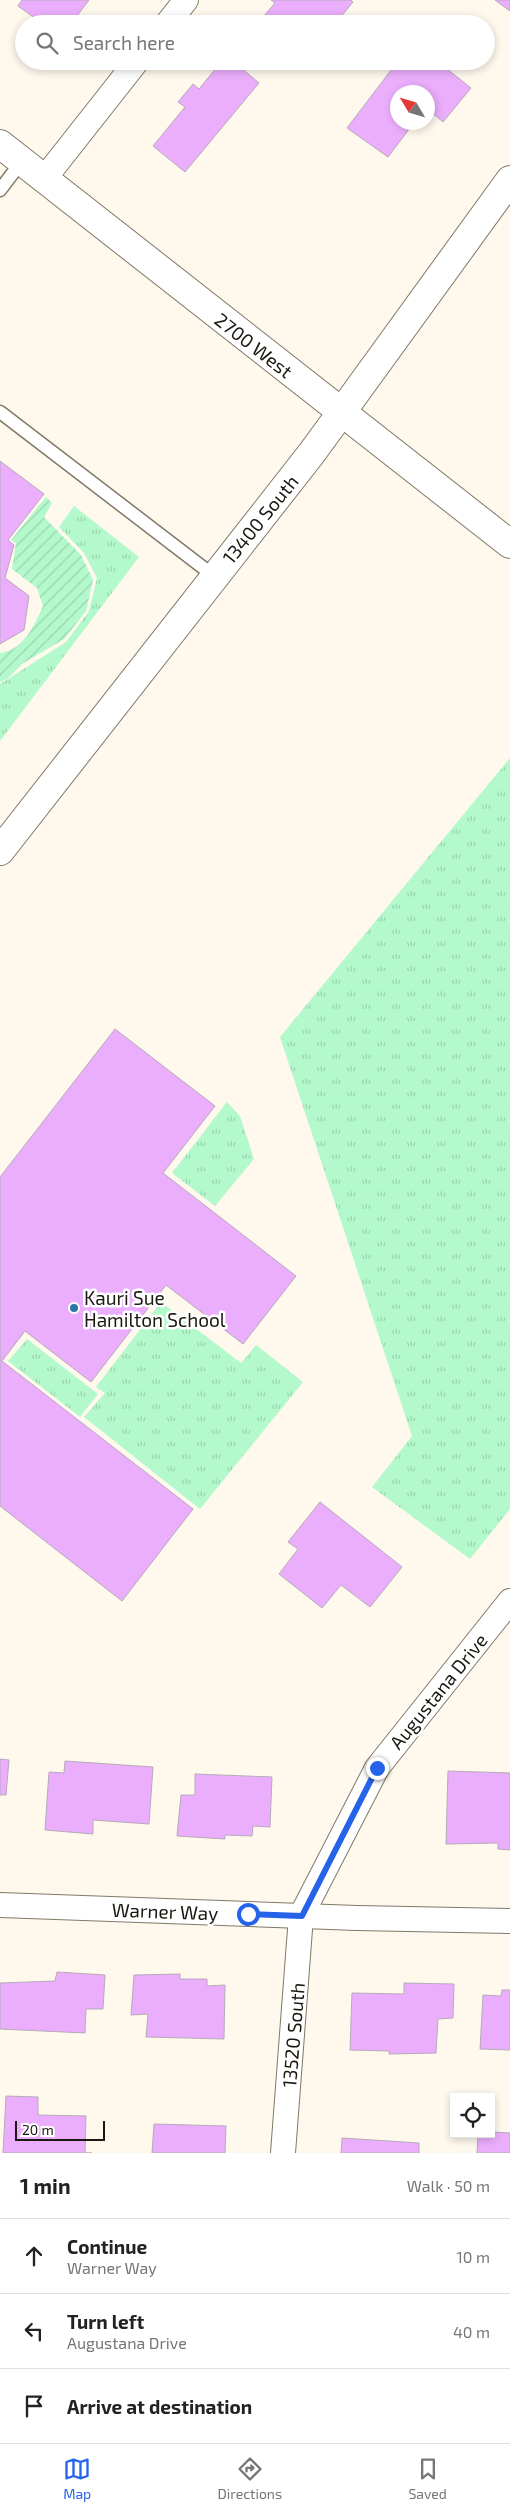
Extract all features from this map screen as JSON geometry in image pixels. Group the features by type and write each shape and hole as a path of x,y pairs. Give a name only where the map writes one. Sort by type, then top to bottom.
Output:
{"main road":[{"name":"2700 West","path":"0,144 510,544"},
{"name":"13400 South","path":"1,846 312,454 510,180"}],"street":[{"path":"174,15 186,0"},
{"path":"44,178 130,70"},
{"name":"Augustana Drive","path":"302,1916 377,1768 510,1601"},
{"name":"Warner Way","path":"0,1905 302,1916 510,1920"},
{"name":"13520 South","path":"283,2153 302,1916"}],"lane":[{"path":"0,190 22,161"},
{"path":"0,412 214,576"}],"green space":[{"path":"46,497 52,503 44,517 81,555 93,580 86,611 64,639 22,664 7,679 0,682 0,653 16,647 22,642 32,629 43,606 37,588 12,569 16,543 11,540"},
{"path":"74,506 139,557 0,741 0,684 66,642 89,611 97,578 84,553 59,527"},
{"path":"510,758 510,1509 470,1559 372,1487 412,1436 280,1037"},
{"path":"227,1102 240,1116 254,1159 215,1206 172,1173"},
{"path":"161,1302 241,1363 256,1345 303,1382 200,1509 84,1417 105,1393 96,1387"},
{"path":"27,1339 98,1394 80,1417 8,1361"}],"building":[{"path":"22,0 89,0 78,15 30,15 18,6"},
{"path":"271,0 351,0 353,2 342,15 265,15 275,3"},
{"path":"495,0 510,0 510,11"},
{"path":"215,70 244,70 259,83 185,172 153,146 185,107 178,102 193,84 199,89"},
{"path":"391,70 448,70 471,88 443,122 435,115 435,85 390,85 390,130 408,130 388,157 347,128"},
{"path":"0,461 44,494 8,540 14,545 5,578 29,596 24,630 0,644"},
{"name":"Kauri Sue Hamilton School","path":"115,1029 215,1106 163,1173 296,1276 243,1344 166,1285 91,1382 25,1331 2,1361 193,1509 122,1601 0,1506 0,1177"},
{"path":"320,1502 402,1567 370,1607 341,1585 322,1608 279,1574 298,1549 288,1542"},
{"path":"0,1759 9,1760 6,1795 0,1795"},
{"path":"65,1761 153,1767 149,1824 93,1820 93,1834 45,1830 49,1772 64,1773"},
{"path":"448,1771 510,1773 510,1850 498,1849 498,1843 446,1844"},
{"path":"195,1774 272,1777 270,1827 253,1826 252,1836 225,1835 225,1839 177,1836 181,1795 195,1795"},
{"path":"57,1972 105,1975 103,2009 86,2009 85,2033 0,2029 0,1983 55,1981"},
{"path":"180,1974 180,1979 207,1979 207,1986 225,1985 224,2039 146,2037 148,2014 131,2015 134,1975"},
{"path":"404,1983 454,1984 453,2018 438,2019 436,2053 389,2054 389,2051 350,2050 352,1993 404,1994"},
{"path":"502,1990 510,1990 510,2050 480,2049 483,1995 501,1996"},
{"path":"6,2096 38,2097 38,2115 86,2116 85,2153 3,2153"},
{"path":"154,2124 226,2126 225,2153 152,2153"},
{"path":"495,2132 510,2133 510,2153 477,2153 478,2138 495,2138"},
{"path":"342,2138 419,2143 419,2153 341,2153"}],"place":[{"name":"Kauri Sue Hamilton School","path":"74,1308"}],"route":[{"path":"248,1914 302,1916 377,1768"}]}
